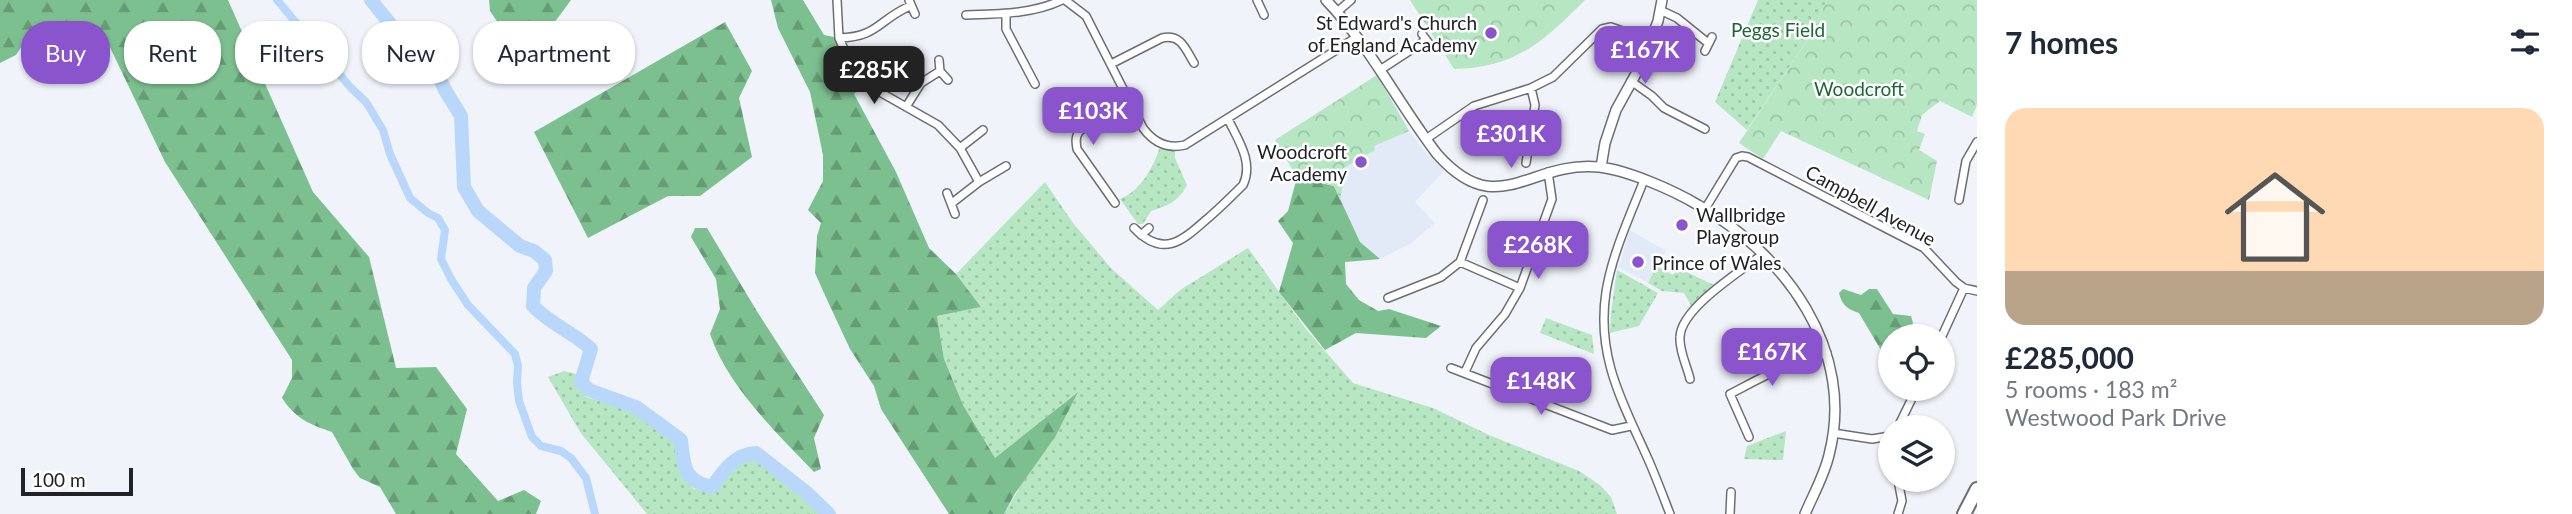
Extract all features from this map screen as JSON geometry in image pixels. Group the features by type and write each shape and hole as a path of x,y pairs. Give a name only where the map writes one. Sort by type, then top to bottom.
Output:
{"highway":[{"path":"1964,514 1977,489"}],"street":[{"path":"837,0 838,38 852,67 867,86 938,125 960,148 979,182"},
{"path":"966,15 1006,14 1064,0 1086,16 1148,136 1170,146 1185,145 1357,37"},
{"path":"1257,0 1264,15"},
{"path":"1326,0 1357,37 1426,139 1457,173 1484,187 1507,186 1566,168 1601,167 1644,180 1680,195 1705,209 1763,254 1789,282 1817,327 1827,353 1834,394 1833,433 1825,470 1805,514"},
{"path":"1337,12 1351,0"},
{"path":"1601,167 1605,143 1616,110 1643,61 1662,0"},
{"path":"838,38 868,34 894,14 911,7"},
{"path":"1660,10 1677,18 1708,44"},
{"path":"1006,14 1006,29 1035,84"},
{"path":"1426,139 1474,106 1531,88 1553,77 1602,29 1611,27 1651,41"},
{"path":"1111,64 1162,38 1171,37 1181,41 1194,63"},
{"path":"1380,69 1426,40"},
{"path":"939,60 940,71 948,80"},
{"path":"906,107 921,83 940,71"},
{"path":"1631,81 1653,96 1664,108 1705,129"},
{"path":"1526,163 1535,105 1531,88"},
{"path":"1115,204 1077,149 1076,138 1079,132 1087,127 1131,105"},
{"path":"1134,228 1157,244 1181,240 1243,185 1248,164 1228,119"},
{"path":"960,148 983,130"},
{"path":"1959,200 1966,161 1977,142"},
{"name":"Campbell Avenue","path":"1705,209 1736,158 1742,156 1924,248 1955,282 1964,288"},
{"path":"952,203 1006,166"},
{"path":"1465,372 1476,348 1505,314 1520,288 1552,200 1548,172"},
{"path":"1644,180 1606,289 1604,316 1607,359 1631,426 1648,459 1670,514"},
{"path":"947,193 955,214"},
{"path":"1388,298 1441,277 1460,262 1483,200"},
{"path":"1141,235 1149,228"},
{"path":"1690,379 1680,345 1685,320 1700,304 1763,254"},
{"path":"1460,262 1520,288"},
{"path":"1948,324 1964,288 1977,291"},
{"path":"1749,437 1730,394 1785,366 1810,356 1827,353"},
{"path":"1451,368 1612,430 1631,426"},
{"path":"1833,433 1878,438"},
{"path":"1730,514 1731,492"},
{"path":"1898,514 1901,492"}],"shaded area":[{"name":"Woodcroft Academy","path":"1377,75 1409,131 1444,171 1415,202 1435,223 1410,244 1380,259 1345,262 1275,140"},
{"path":"1630,230 1666,251 1648,283 1619,267"}],"green space":[{"path":"0,0 228,0 237,21 235,21 235,84 265,84 313,192 369,257 396,368 436,367 467,409 456,454 498,501 524,490 541,501 536,514 396,514 380,487 360,478 332,432 304,420 292,411 282,398 292,378 292,360 165,162 128,84 221,84 221,21 124,21 124,77 110,47 110,21 21,21 21,48 16,55 0,63"},
{"path":"489,0 571,0 556,21 497,21 490,11"},
{"path":"771,0 803,0 824,35 839,38 864,83 854,94 896,172 929,248 956,274 981,307 937,316 944,359 963,405 995,458 1078,392 1055,437 1014,495 1004,514 949,514 881,409 874,386 850,349 829,304 815,273 817,236 821,223 808,210 823,181 823,155 810,92 778,28"},
{"name":"St Edward's Church of England Academy","path":"1410,0 1585,0 1542,40 1512,58 1495,64 1454,69"},
{"name":"Peggs Field","path":"1758,0 1827,0 1812,33 1747,130 1715,102"},
{"name":"Woodcroft","path":"1827,0 1977,0 1977,105 1972,117 1940,101 1922,115 1917,131 1925,134 1919,150 1937,161 1929,200 1781,131 1763,159 1739,143 1812,33"},
{"path":"725,22 752,71 739,98 752,157 700,196 668,196 588,238 534,132 617,84 635,84 635,74"},
{"path":"1377,75 1409,131 1374,146 1375,150 1340,170 1344,177 1340,200 1334,186 1297,177 1275,140"},
{"path":"1161,144 1175,147 1175,158 1187,185 1177,199 1151,211 1143,224 1138,224 1120,199 1141,183 1155,161"},
{"path":"1297,177 1334,186 1360,242 1380,259 1345,262 1346,284 1359,300 1378,311 1389,309 1441,326 1426,338 1356,333 1325,350 1279,292 1293,243 1278,221 1288,211"},
{"path":"1045,182 1073,223 1111,268 1158,310 1180,290 1248,248 1305,328 1353,383 1433,408 1489,435 1579,471 1600,485 1611,497 1617,514 1004,514 1076,393 995,459 963,405 944,359 937,316 981,307 956,274"},
{"path":"695,228 707,228 824,415 814,438 821,469 814,472 769,425 728,372 718,354 710,334 720,309 716,279 691,237"},
{"path":"1657,266 1673,275 1678,268 1716,286 1692,307 1684,293 1662,291 1648,283"},
{"path":"1617,270 1658,293 1639,326 1610,333 1611,312"},
{"path":"1843,289 1861,295 1869,289 1877,289 1893,314 1911,316 1913,323 1878,324 1878,345 1859,313 1843,304 1839,293"},
{"path":"1546,318 1592,335 1594,354 1540,333"},
{"path":"564,371 580,375 580,390 586,397 630,410 677,441 683,476 694,489 711,489 722,483 743,460 755,459 820,514 647,514 580,432 548,377"},
{"path":"1786,431 1783,460 1744,459 1747,446"}],"waterway":[{"path":"277,0 366,102 383,130 390,154 410,198 438,218 445,230 441,259 451,279 468,305 515,354 519,401 532,437 541,446 561,451 571,458 586,478 595,514"},
{"path":"371,0 407,45 429,55 461,116 464,187 478,211 520,246 534,251 545,260 546,271 534,288 533,306 591,349 581,382 589,390 636,407 681,440 684,465 695,481 712,487 736,460 756,453 829,514"}],"place":[{"name":"St Edward's Church of England Academy","path":"1491,33"},
{"name":"Woodcroft Academy","path":"1361,162"},
{"name":"Wallbridge Playgroup","path":"1682,225"},
{"name":"Prince of Wales","path":"1638,262"}]}
